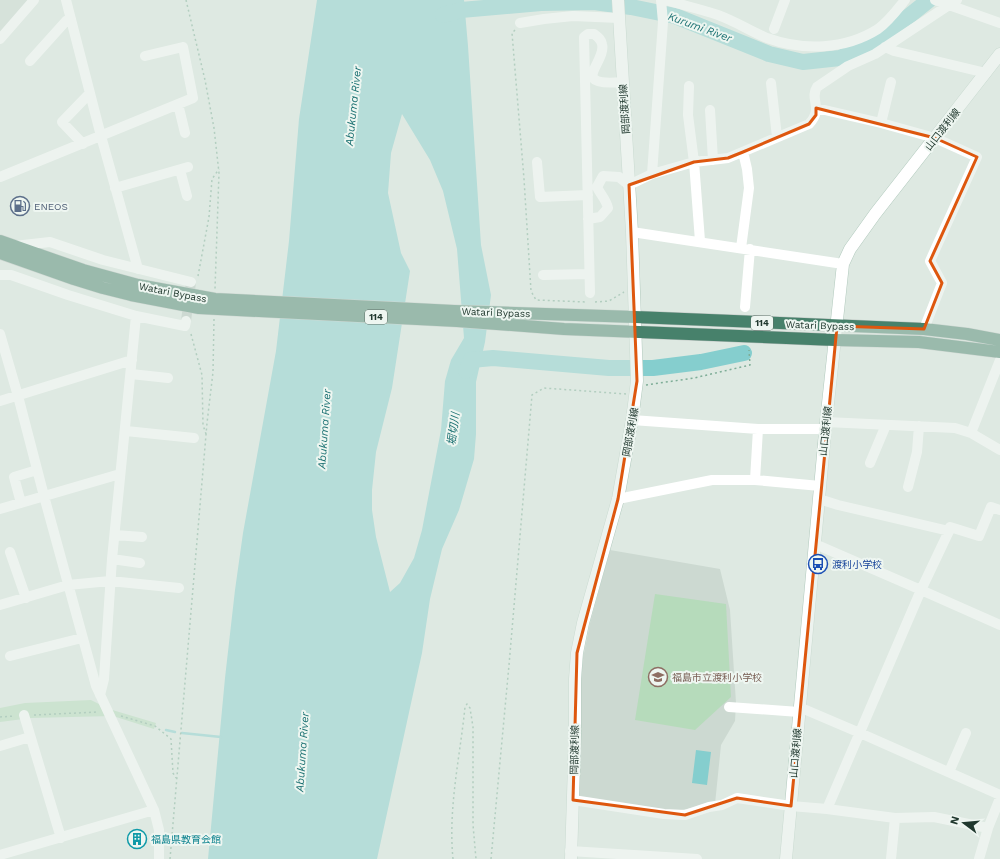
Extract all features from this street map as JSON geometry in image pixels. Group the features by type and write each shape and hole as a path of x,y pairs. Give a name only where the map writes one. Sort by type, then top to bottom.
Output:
{"highway":[{"name":"Watari Bypass","path":"0,241 83,270 214,304 524,326 636,332 919,342 1000,352"},
{"name":"Watari Bypass","path":"0,253 74,279 131,295 199,308 214,304"},
{"name":"Watari Bypass","path":"227,305 523,313 924,329 967,334 1000,340"}],"main road":[{"name":"岡部渡利線","path":"570,855 575,733 574,680 577,653 583,623 618,499 636,388 636,332 632,232 618,0"},
{"name":"山口渡利線","path":"786,859 825,426 843,264 861,232 1000,54"}],"street":[{"path":"0,39 34,0"},
{"path":"66,0 101,136 138,269"},
{"path":"652,174 663,22 661,0"},
{"path":"665,0 719,15 750,31 783,43 816,47 831,47 859,38 879,28 894,15 905,0"},
{"path":"774,29 785,0"},
{"path":"935,0 953,2 1000,23"},
{"path":"588,219 600,217 608,208 607,202 599,192 597,186 604,176 619,177 629,184 652,174 694,162 728,158 809,124 816,115 814,95 815,90 818,87 848,66 875,54 953,2"},
{"path":"520,23 572,16 618,16"},
{"path":"30,61 66,21 71,19"},
{"path":"590,293 584,37 588,34 594,34 602,43 603,48 593,71 594,78 604,84 622,82"},
{"path":"0,177 193,98 183,47 145,56"},
{"path":"885,47 894,51 986,73"},
{"path":"881,123 891,82"},
{"path":"771,83 777,137"},
{"path":"689,86 688,115 694,162 700,241"},
{"path":"83,144 62,122 90,93"},
{"path":"178,104 185,133"},
{"path":"816,108 881,123 935,138 977,157 930,261 942,283 924,329"},
{"path":"710,110 713,160"},
{"path":"743,152 749,188 745,249 745,307"},
{"path":"537,162 540,197 588,195"},
{"path":"115,188 184,169 187,196"},
{"path":"632,232 700,241 843,264"},
{"path":"14,246 50,242 103,260 194,282"},
{"path":"544,275 589,274"},
{"path":"0,275 11,275 136,316 186,326 186,321"},
{"path":"100,695 104,679 114,535 126,431 136,316"},
{"path":"0,334 3,358 18,396 82,638 100,695 154,810 159,830 159,859"},
{"path":"0,401 132,360"},
{"path":"971,433 1000,360"},
{"path":"131,374 168,378"},
{"path":"632,420 758,429 886,424 955,428 971,433 1000,450"},
{"path":"870,463 886,424"},
{"path":"908,487 917,452 919,426"},
{"path":"755,480 758,429"},
{"path":"126,431 194,438"},
{"path":"21,503 14,477 37,470"},
{"path":"0,509 120,474"},
{"path":"618,499 712,480 755,480 820,486"},
{"path":"819,499 838,505 948,531"},
{"path":"827,809 921,590 950,527 979,536 991,507 1000,510"},
{"path":"114,535 142,537"},
{"path":"815,544 1000,625"},
{"path":"10,552 26,598"},
{"path":"112,559 140,563"},
{"path":"0,605 68,585 110,581 179,588"},
{"path":"10,656 82,638"},
{"path":"729,707 799,710 860,733 1000,796 988,828 979,859"},
{"path":"24,716 61,838"},
{"path":"949,772 966,733"},
{"path":"0,746 30,737"},
{"path":"573,800 664,814 685,815 709,807 722,806 737,798 863,815 895,818 934,817 988,828"},
{"path":"0,855 154,810"},
{"path":"891,859 895,818"},
{"path":"570,855 697,859"}],"path":[{"path":"170,859 206,436 213,372 219,169 214,128 205,80 186,0"},
{"path":"194,282 209,217 212,179 219,169"},
{"path":"191,332 202,375 203,425 206,436"},
{"path":"491,859 532,396 544,388 636,388 694,378 750,365 749,350"},
{"path":"453,859 452,832 454,791 461,748 465,707 467,704 470,708 473,727 474,825 476,859"}],"highlighted area":[{"path":"816,108 935,138 977,157 930,261 942,283 924,329 837,326 791,806 737,798 685,815 573,800 577,653 618,499 637,381 629,185 694,162 728,158 743,152 809,124 816,115"}],"shaded area":[{"path":"0,0 29,0 0,33"},
{"name":"福島市立渡利小学校","path":"610,550 720,569 730,610 736,703 735,721 721,745 715,804 670,812 578,799 580,697 583,658 590,623"}],"green space":[{"path":"655,594 726,604 731,697 695,730 635,720"},
{"path":"91,700 109,709 156,723 154,729 113,716 31,718 0,722 0,708 25,703"}],"water":[{"name":"Abukuma River","path":"317,0 464,0 481,245 491,295 485,342 476,382 476,434 474,459 459,510 442,549 430,599 422,653 377,859 208,859 235,590 243,533 276,351 289,241 299,119","holes":["402,114 430,160 443,191 457,249 464,338 451,360 445,381 441,430 422,530 414,558 400,583 390,592 376,537 372,510 372,490 376,452 392,388 410,271 401,253 388,193 391,153"]},
{"path":"696,750 711,752 707,785 692,783"}],"waterway":[{"name":"Kurumi River","path":"443,15 461,10 541,3 594,2 631,7 675,16 769,54 803,62 840,58 866,46 929,0"},
{"name":"堀切川","path":"466,371 471,360 493,358 609,368 653,368 701,362 744,353"},
{"path":"166,730 175,732"},
{"path":"182,733 221,737"}],"tunnel":[{"path":"186,321 191,282"}],"place":[{"name":"ENEOS","path":"20,206"},
{"name":"渡利小学校","path":"818,564"},
{"name":"福島市立渡利小学校","path":"658,677"},
{"name":"福島県教育会館","path":"137,839"}]}
